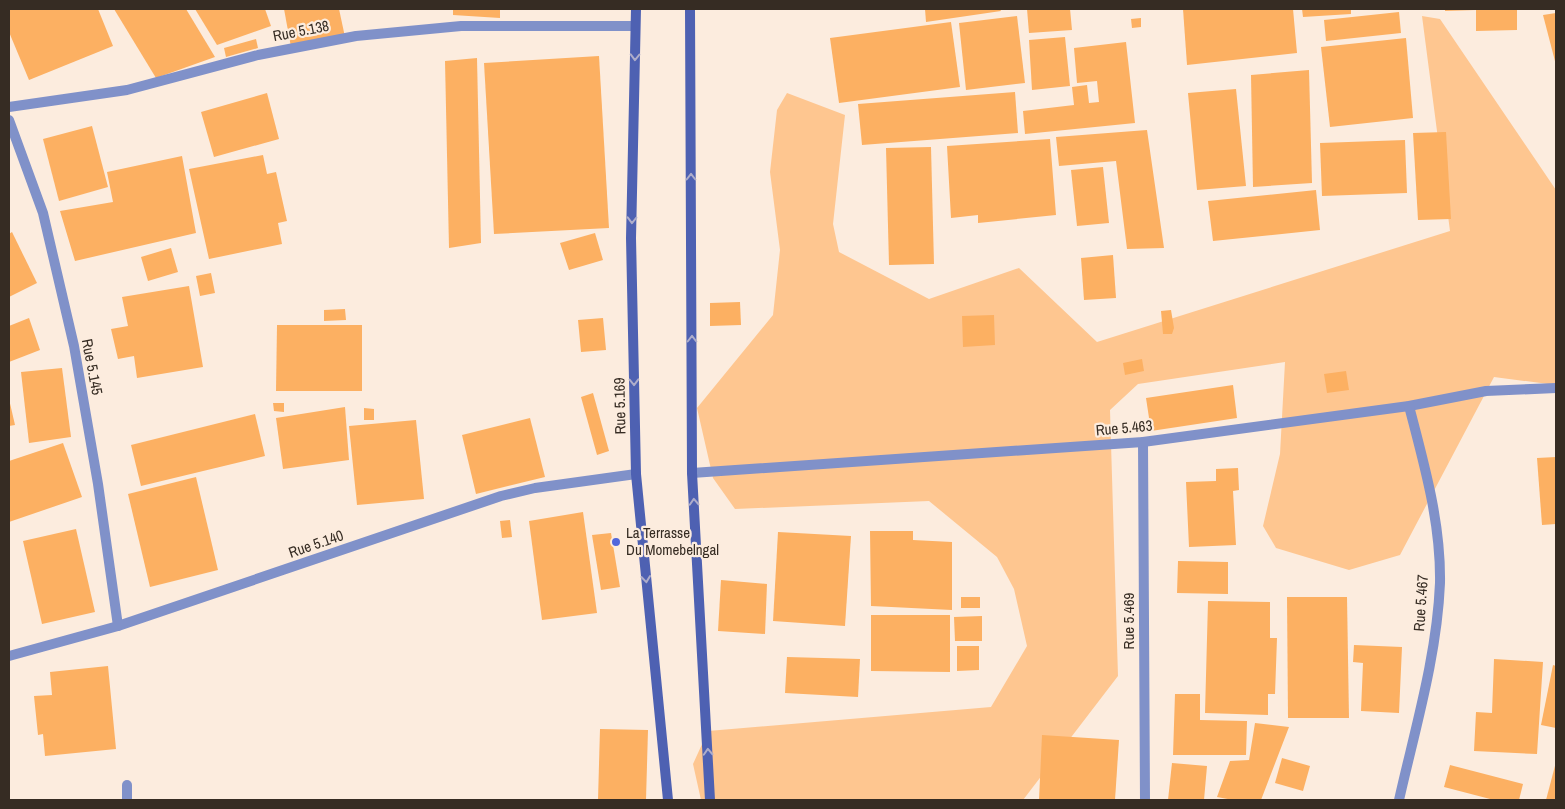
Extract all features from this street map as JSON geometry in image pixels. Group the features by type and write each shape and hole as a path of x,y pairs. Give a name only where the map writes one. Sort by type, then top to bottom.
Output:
{"main road":[{"name":"Rue 5.169","path":"636,9 632,238 636,474 668,800"},
{"path":"690,9 692,473 710,800"}],"street":[{"name":"Rue 5.138","path":"9,107 127,90 258,55 356,36 461,26 635,26"},
{"name":"Rue 5.145","path":"9,120 43,213 74,346 98,484 118,626"},
{"name":"Rue 5.463","path":"692,473 1143,442 1409,406 1486,391 1556,388"},
{"name":"Rue 5.467","path":"1399,800 1433,646 1440,582 1434,500 1409,406"},
{"name":"Rue 5.469","path":"1143,442 1145,800"},
{"name":"Rue 5.140","path":"9,656 118,626 501,496 535,488 636,474"},
{"path":"127,785 127,800"}],"shaded area":[{"path":"1422,16 1440,19 1556,190 1556,385 1494,377 1400,555 1349,570 1276,548 1263,526 1280,454 1285,362 1138,384 1110,410 1118,676 1023,800 701,800 693,764 708,731 991,707 1027,646 1014,589 997,557 929,501 735,509 713,478 697,408 773,315 780,250 770,172 777,110 787,93 845,115 833,224 839,252 929,299 1019,268 1097,342 1450,231"}],"building":[{"path":"9,9 98,9 113,46 29,80 9,32"},
{"path":"114,9 186,9 215,57 156,78"},
{"path":"195,9 265,9 271,26 217,45"},
{"path":"284,9 339,9 345,37 291,47"},
{"path":"453,9 500,9 500,18 453,15"},
{"path":"925,9 1000,9 1001,11 926,22"},
{"path":"1027,9 1070,9 1072,30 1029,33"},
{"path":"1183,9 1293,9 1297,53 1187,65"},
{"path":"1302,9 1351,9 1351,14 1303,17"},
{"path":"1445,9 1517,9 1517,30 1476,31 1476,10 1445,11"},
{"path":"1399,12 1401,33 1326,41 1324,20"},
{"path":"1556,13 1556,65 1543,15"},
{"path":"1017,16 1025,83 966,90 959,23"},
{"path":"1141,18 1141,27 1132,28 1131,19"},
{"path":"951,22 960,87 839,103 830,38"},
{"path":"1065,37 1070,86 1032,90 1029,40"},
{"path":"1406,38 1413,118 1330,127 1321,47"},
{"path":"256,39 258,48 226,57 224,48"},
{"path":"1126,42 1135,123 1025,134 1023,111 1074,105 1072,87 1087,85 1089,103 1099,102 1097,81 1077,83 1074,48"},
{"path":"599,56 609,228 494,234 484,63"},
{"path":"477,58 481,243 449,248 445,61"},
{"path":"1309,70 1312,183 1253,187 1251,75"},
{"path":"1236,89 1246,186 1197,190 1188,93"},
{"path":"1015,92 1018,133 862,145 858,104"},
{"path":"267,93 279,139 214,157 201,112"},
{"path":"92,126 108,187 59,201 43,139"},
{"path":"1147,130 1164,248 1127,249 1116,161 1059,166 1056,137"},
{"path":"1446,132 1451,219 1418,220 1413,133"},
{"path":"1050,139 1056,215 978,223 978,215 951,218 947,146"},
{"path":"1405,140 1407,193 1322,196 1320,143"},
{"path":"931,147 934,264 889,265 886,148"},
{"path":"263,155 267,174 276,172 287,221 278,223 282,244 209,259 189,169"},
{"path":"182,156 196,233 75,261 60,211 113,202 107,172"},
{"path":"1103,167 1109,223 1077,226 1071,170"},
{"path":"1316,190 1320,230 1213,241 1208,201"},
{"path":"12,232 37,283 9,297 9,234"},
{"path":"595,233 603,260 569,270 560,243"},
{"path":"171,248 178,272 148,281 141,257"},
{"path":"1113,255 1116,298 1084,300 1081,258"},
{"path":"211,273 215,293 200,296 196,276"},
{"path":"189,286 203,367 137,378 134,356 118,359 111,329 128,326 122,297"},
{"path":"740,302 741,325 710,326 710,303"},
{"path":"345,309 346,320 324,321 324,310"},
{"path":"1171,310 1174,328 1172,334 1163,334 1161,311"},
{"path":"994,315 995,345 963,347 962,316"},
{"path":"29,318 40,350 9,362 9,326"},
{"path":"603,318 606,350 581,352 578,320"},
{"path":"277,325 362,325 362,391 276,391"},
{"path":"1142,359 1144,371 1125,375 1123,363"},
{"path":"62,368 71,437 29,443 21,372"},
{"path":"1346,371 1349,390 1327,393 1324,374"},
{"path":"1233,385 1237,418 1151,431 1146,398"},
{"path":"593,393 609,451 597,455 581,397"},
{"path":"9,399 15,425 9,426"},
{"path":"273,403 284,403 284,412 274,411"},
{"path":"345,407 349,460 283,469 276,418"},
{"path":"364,408 374,409 374,420 364,420"},
{"path":"255,414 265,456 141,486 131,445"},
{"path":"530,418 545,477 476,494 462,435"},
{"path":"416,420 424,499 357,505 349,426"},
{"path":"63,443 82,497 9,522 9,461"},
{"path":"1556,457 1556,524 1542,525 1537,458"},
{"path":"1238,468 1239,490 1233,491 1236,545 1189,547 1186,482 1216,481 1216,469"},
{"path":"196,477 218,570 150,587 128,494"},
{"path":"583,512 597,613 542,620 529,521"},
{"path":"510,520 512,537 502,538 500,521"},
{"path":"76,529 95,612 42,624 23,541"},
{"path":"870,531 913,531 913,540 952,542 952,610 871,606"},
{"path":"778,532 851,536 845,626 773,621"},
{"path":"611,533 620,587 601,590 592,535"},
{"path":"1178,561 1228,562 1228,594 1177,593"},
{"path":"721,580 767,584 765,634 718,631"},
{"path":"961,597 980,597 980,608 961,608"},
{"path":"1287,597 1347,597 1349,718 1288,718"},
{"path":"1208,601 1270,602 1270,638 1277,638 1275,694 1268,694 1268,715 1205,713"},
{"path":"871,615 950,615 950,672 871,671"},
{"path":"982,616 982,641 955,641 954,617"},
{"path":"1354,645 1402,647 1399,713 1361,711 1363,663 1353,662"},
{"path":"957,646 979,646 979,670 957,671"},
{"path":"787,657 860,659 858,697 785,693"},
{"path":"1494,659 1543,662 1537,754 1474,751 1476,712 1492,713"},
{"path":"1553,665 1556,666 1556,728 1541,725"},
{"path":"108,666 116,749 45,756 43,734 38,735 34,696 52,695 50,672"},
{"path":"1175,694 1200,694 1200,720 1247,721 1246,755 1173,755"},
{"path":"1255,723 1289,727 1261,800 1233,800 1217,797 1230,761 1249,760"},
{"path":"600,729 648,730 646,800 598,800"},
{"path":"1042,735 1119,740 1115,800 1039,800"},
{"path":"1282,758 1310,766 1303,791 1275,783"},
{"path":"1556,762 1556,800 1546,800"},
{"path":"1172,763 1207,766 1204,800 1168,800"},
{"path":"1450,765 1523,784 1519,800 1494,800 1444,787"}],"place":[{"name":"La Terrasse Du Momebelngal","path":"616,542"}]}
